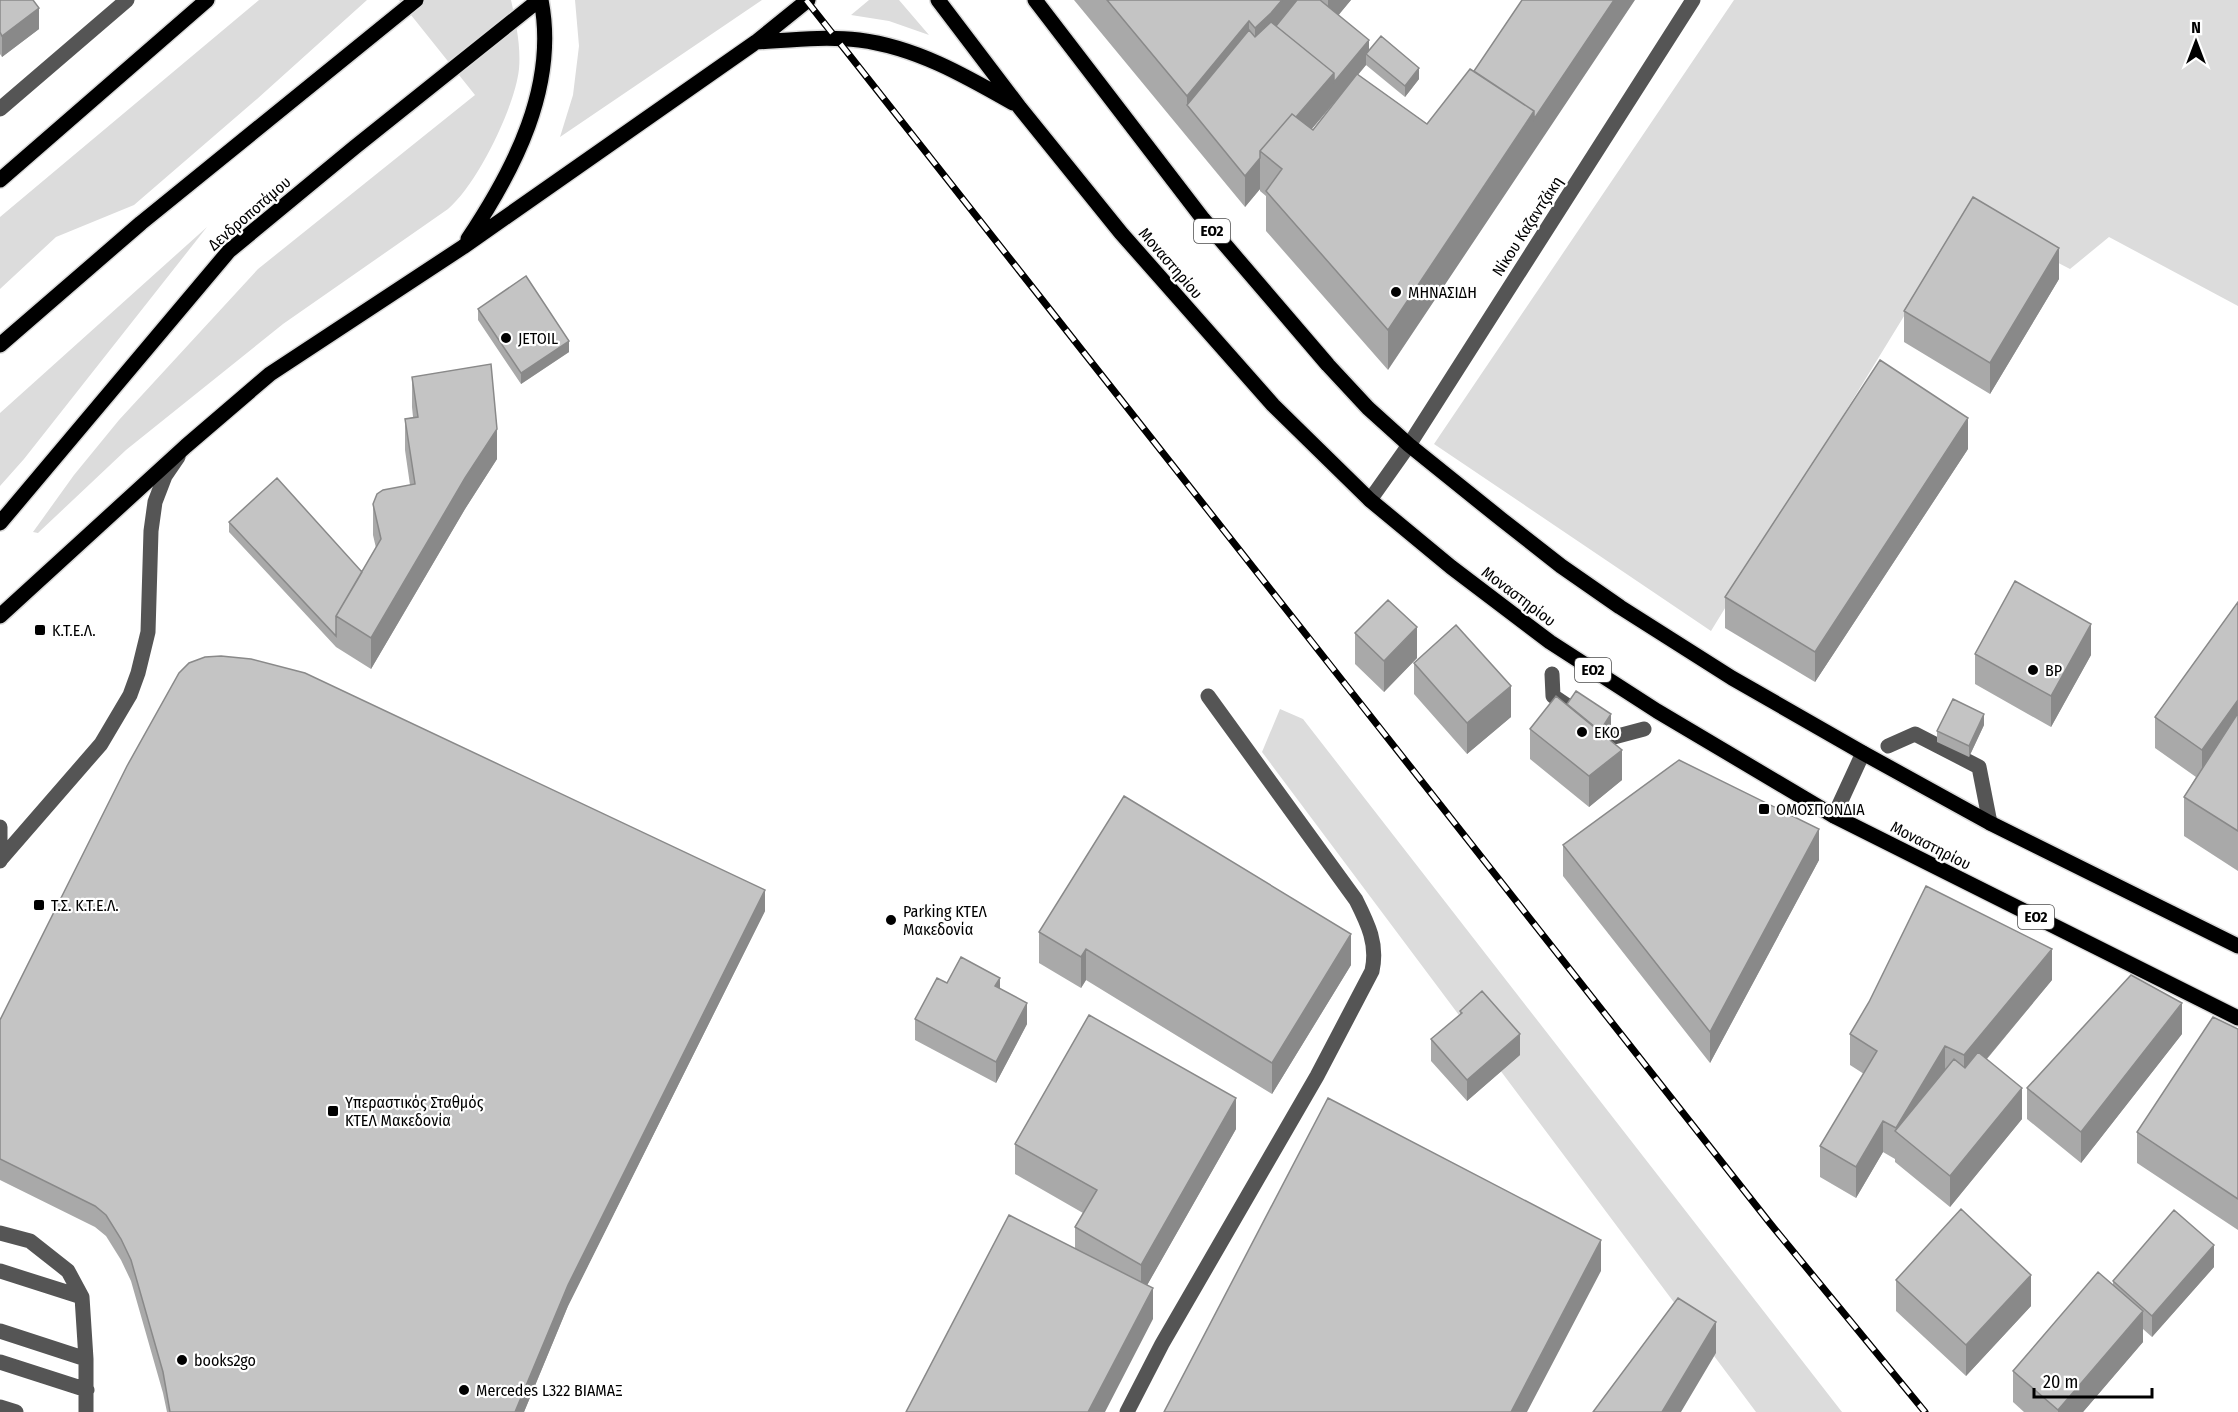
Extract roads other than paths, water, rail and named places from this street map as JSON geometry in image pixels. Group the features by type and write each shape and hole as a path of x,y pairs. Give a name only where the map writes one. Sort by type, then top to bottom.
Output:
{"main road":[{"path":"0,180 207,0"},
{"path":"0,345 141,223 416,0"},
{"path":"463,247 494,200 527,128 536,102 542,75 544,44 540,0"},
{"name":"Δενδροποτάμου","path":"0,523 229,251 540,0"},
{"path":"0,616 186,446 270,374 463,247 756,42 808,0"},
{"name":"Μοναστηρίου","path":"938,0 1020,108 1121,233 1273,405 1370,500 1451,567 1550,642 1657,711 1834,816 2238,1018"},
{"name":"ΕΟ2","path":"1035,0 1203,219 1328,365 1368,408 1409,445 1562,566 1620,607 1732,678 1863,753 1990,823 2238,946"},
{"path":"756,42 836,38 884,44 906,50 949,68 1020,108"}],"street":[{"path":"0,109 127,0"},
{"name":"Νίκου Καζαντζάκη","path":"1370,500 1409,445 1693,0"},
{"path":"0,859 101,744 130,695 148,632 151,531 155,502 165,476 186,446"},
{"path":"1552,674 1553,696 1614,737 1644,729"},
{"path":"1127,1412 1162,1344 1317,1076 1372,971 1376,954 1368,923 1356,900 1208,696"},
{"path":"1888,746 1915,734 1979,767 1990,823"},
{"path":"1834,816 1863,753"},
{"path":"0,827 0,859"},
{"path":"0,1233 30,1241 68,1271 82,1298 86,1359 86,1412"},
{"path":"0,1271 82,1298"},
{"path":"0,1331 86,1359"},
{"path":"0,1362 87,1390"},
{"path":"0,1407 16,1412"}],"railway":[{"path":"806,0 1769,1222 1925,1412"}],"place":[{"name":"ΜΗΝΑΣΙΔΗ","path":"1396,292"},
{"name":"JETOIL","path":"506,338"},
{"name":"Κ.Τ.Ε.Λ.","path":"40,630"},
{"name":"BP","path":"2033,670"},
{"name":"EKO","path":"1582,732"},
{"name":"ΟΜΟΣΠΟΝΔΙΑ","path":"1764,809"},
{"name":"Τ.Σ. Κ.Τ.Ε.Λ.","path":"39,905"},
{"name":"Parking ΚΤΕΛ Μακεδονία","path":"891,920"},
{"name":"Υπεραστικός Σταθμός ΚΤΕΛ Μακεδονία","path":"333,1111"},
{"name":"books2go","path":"182,1360"},
{"name":"Mercedes L322 ΒΙΑΜΑΞ","path":"464,1390"}]}
